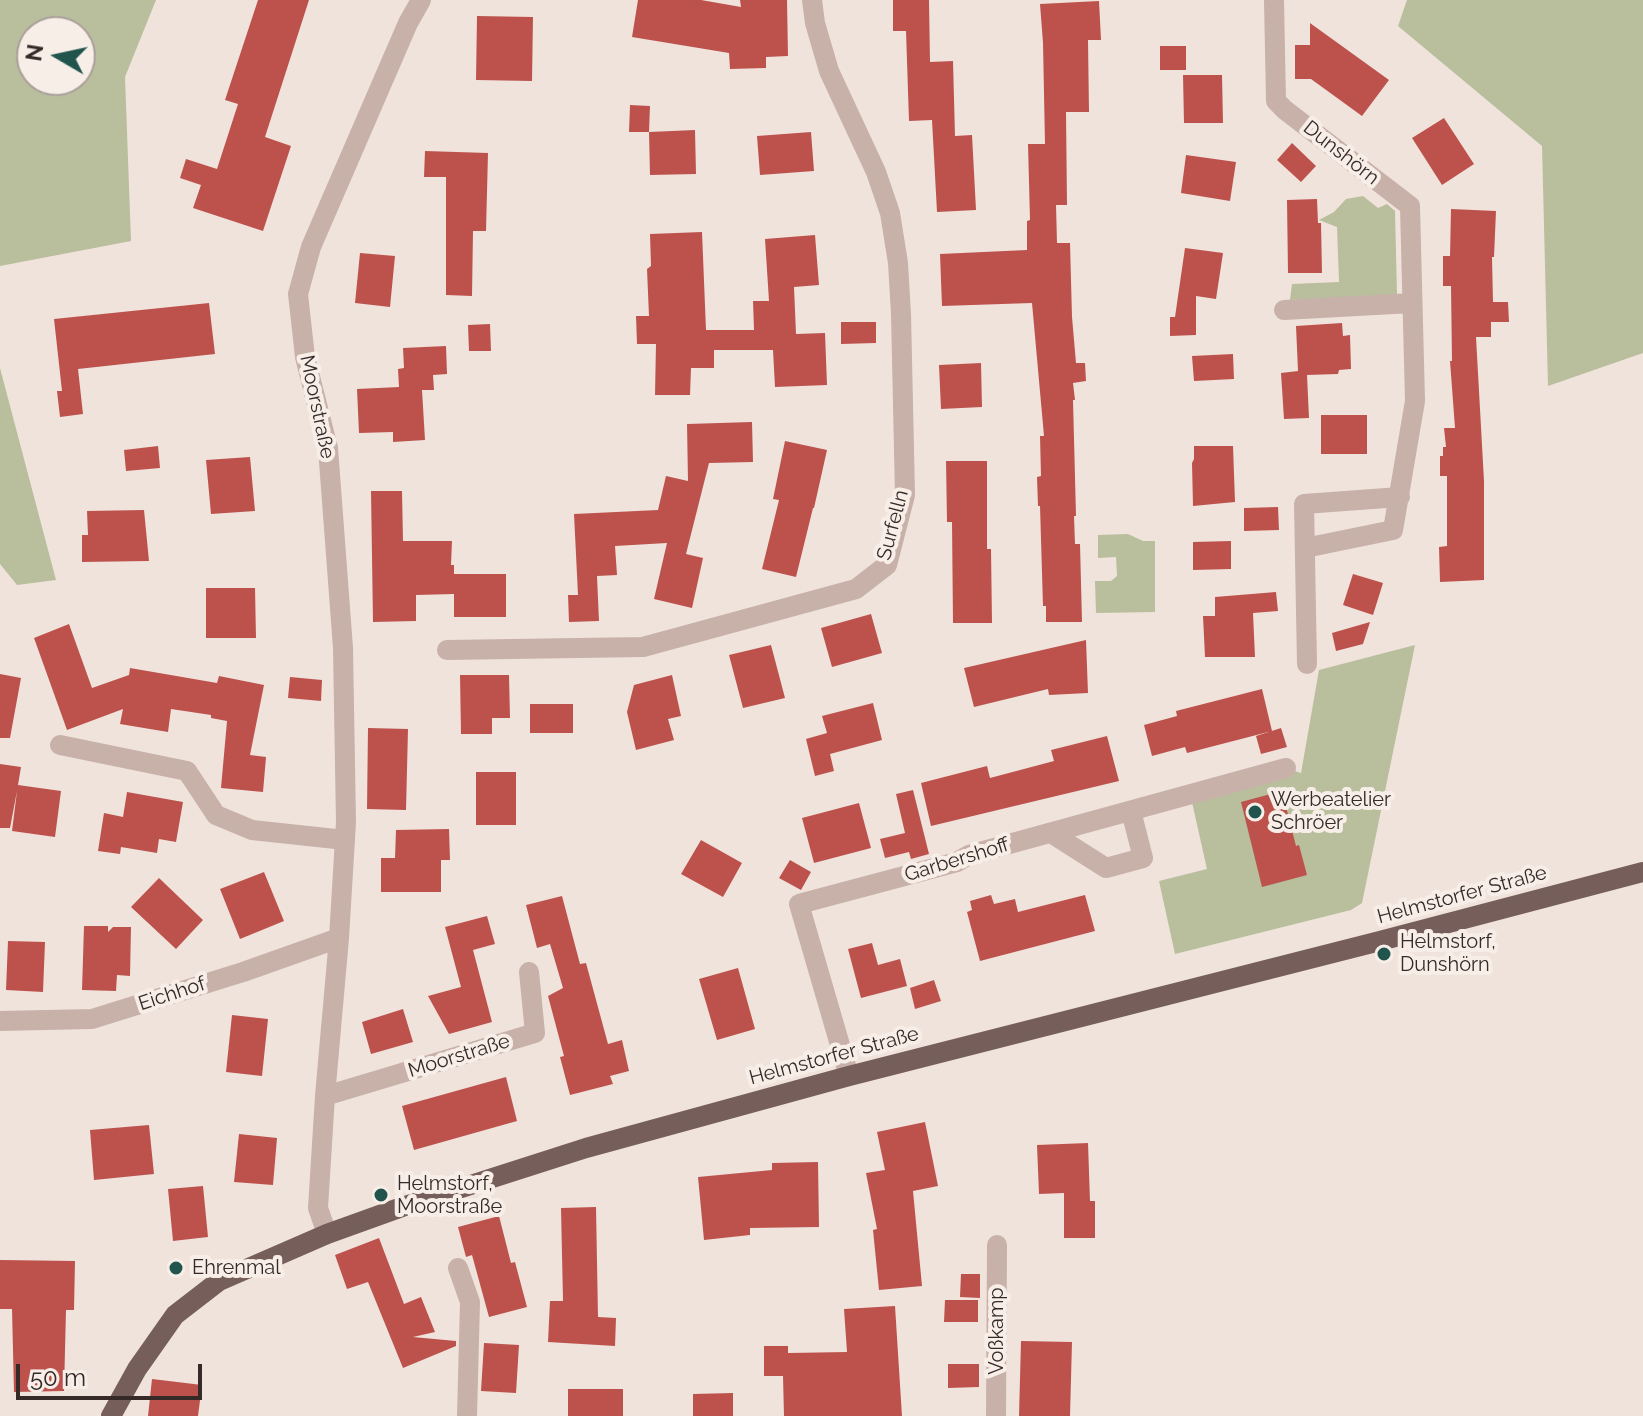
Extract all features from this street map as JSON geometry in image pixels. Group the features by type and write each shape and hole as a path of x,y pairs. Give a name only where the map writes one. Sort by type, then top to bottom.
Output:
{"main road":[{"name":"Helmstorfer Straße","path":"111,1416 137,1369 175,1315 219,1281 327,1234 402,1207 586,1148 849,1076 1643,872"}],"street":[{"name":"Moorstraße","path":"327,1234 318,1208 346,822 343,648 328,448 305,357 298,294 311,247 421,0"},
{"name":"Surfelln","path":"447,650 643,647 856,589 887,565 905,495 898,263 890,213 876,172 829,71 815,23 812,0"},
{"name":"Dunshörn","path":"1274,0 1276,101 1410,206 1415,401 1393,530 1305,548"},
{"path":"1284,310 1412,303"},
{"path":"1307,664 1304,504 1400,497"},
{"path":"60,745 187,771 216,815 252,830 345,840"},
{"name":"Garbershoff","path":"849,1076 799,904 1286,768"},
{"path":"1051,833 1106,868 1143,858 1131,811"},
{"name":"Eichhof","path":"0,1021 92,1019 339,938"},
{"name":"Moorstraße","path":"325,1096 535,1033 529,972"},
{"name":"Voßkamp","path":"996,1416 997,1245"},
{"path":"458,1268 470,1302 467,1416"}],"green space":[{"path":"0,0 156,0 125,77 131,241 0,266"},
{"path":"1407,0 1643,0 1643,353 1548,386 1542,146 1398,26"},
{"path":"1363,196 1378,208 1387,204 1395,211 1397,295 1290,300 1292,284 1339,282 1337,227 1319,220 1334,212 1346,199"},
{"path":"0,368 56,580 17,585 0,564"},
{"path":"1128,534 1143,541 1155,541 1155,612 1096,613 1095,581 1111,581 1117,576 1116,557 1098,558 1098,535"},
{"path":"1415,645 1362,903 1351,910 1175,954 1159,881 1207,869 1191,798 1286,768 1301,773 1319,670"}],"building":[{"path":"258,0 309,0 265,137 291,146 263,231 193,208 201,185 180,178 186,159 217,169 238,104 225,100"},
{"path":"638,0 701,0 741,7 740,0 787,0 788,56 766,57 766,68 730,69 729,53 632,37"},
{"path":"893,0 929,0 930,62 953,61 955,136 972,135 976,210 937,212 932,120 909,121 906,31 893,31"},
{"path":"1099,1 1101,40 1088,40 1089,112 1066,112 1067,205 1056,205 1057,243 1070,243 1076,363 1085,363 1086,381 1073,383 1075,544 1080,544 1082,622 1046,622 1037,477 1041,476 1040,436 1044,436 1032,303 942,306 940,254 1027,250 1027,221 1030,220 1028,144 1045,144 1040,4"},
{"path":"477,16 533,17 532,81 476,80"},
{"path":"1310,23 1389,80 1362,116 1311,79 1295,79 1295,45 1310,45"},
{"path":"1160,46 1186,46 1186,70 1160,70"},
{"path":"1183,75 1222,75 1223,123 1184,123"},
{"path":"630,105 650,106 649,132 629,132"},
{"path":"1444,118 1474,164 1442,185 1412,138"},
{"path":"695,130 696,174 650,175 649,132"},
{"path":"811,132 814,171 760,175 757,136"},
{"path":"1292,143 1316,166 1301,182 1277,160"},
{"path":"425,151 488,153 486,231 473,231 472,296 446,295 446,177 424,177"},
{"path":"1186,155 1236,162 1230,201 1181,193"},
{"path":"1317,199 1322,273 1288,273 1287,200"},
{"path":"1451,209 1496,211 1492,257 1493,302 1508,302 1509,322 1491,322 1491,337 1476,337 1484,481 1484,580 1440,582 1439,547 1447,546 1447,476 1440,476 1440,456 1443,456 1443,447 1446,447 1444,428 1455,428 1450,361 1451,286 1443,286 1443,256 1450,256"},
{"path":"702,232 706,330 754,330 753,301 769,301 765,239 815,235 819,285 794,287 796,334 825,333 827,385 775,387 773,350 714,350 714,368 691,368 690,395 655,395 656,344 637,344 636,316 649,316 647,269 651,266 650,234"},
{"path":"1185,248 1223,253 1216,299 1196,296 1196,335 1170,336 1170,317 1175,317"},
{"path":"360,253 395,256 390,307 355,303"},
{"path":"209,303 215,354 78,369 83,414 60,417 57,391 62,391 54,319"},
{"path":"841,322 876,322 876,343 841,344"},
{"path":"1342,323 1343,336 1350,335 1351,369 1339,370 1338,374 1307,375 1309,418 1284,419 1281,373 1298,371 1296,326"},
{"path":"490,324 491,351 469,351 468,325"},
{"path":"446,346 447,374 433,375 434,390 422,390 425,440 393,442 393,432 359,433 357,389 399,387 398,369 404,368 403,348"},
{"path":"1233,354 1234,379 1194,381 1192,356"},
{"path":"981,363 982,407 941,409 939,365"},
{"path":"1321,415 1367,415 1367,454 1321,454"},
{"path":"752,422 753,462 709,463 686,554 703,558 692,608 654,599 667,543 615,546 617,575 597,576 599,621 569,622 568,595 578,595 574,514 658,510 666,476 688,481 687,424"},
{"path":"785,441 827,450 796,577 762,569 779,500 773,499"},
{"path":"158,446 160,468 126,471 124,450"},
{"path":"1194,446 1233,446 1235,502 1193,506"},
{"path":"250,457 255,511 211,514 206,460"},
{"path":"946,461 987,461 987,549 991,549 992,623 953,623 952,522 947,522"},
{"path":"371,491 402,491 403,541 452,541 451,565 454,565 454,574 506,574 506,617 454,617 454,594 416,595 416,621 373,622"},
{"path":"1278,507 1279,530 1244,531 1244,508"},
{"path":"144,510 149,561 82,562 82,535 88,535 87,511"},
{"path":"1231,541 1231,569 1193,570 1193,542"},
{"path":"1353,574 1383,583 1373,615 1343,605"},
{"path":"206,588 255,588 256,638 206,638"},
{"path":"1276,592 1278,611 1253,613 1255,657 1205,657 1203,616 1215,616 1215,597"},
{"path":"871,614 882,653 832,667 821,628"},
{"path":"1370,622 1363,644 1336,651 1332,633"},
{"path":"69,624 92,688 129,675 130,668 217,683 219,676 264,685 250,755 266,757 263,792 221,788 227,721 211,718 211,715 171,709 168,732 120,724 123,709 67,730 34,638"},
{"path":"1086,640 1088,693 1049,695 1048,689 974,707 964,668"},
{"path":"771,645 785,698 743,708 729,655"},
{"path":"0,674 21,678 10,738 0,738"},
{"path":"460,675 509,675 510,718 492,718 492,734 461,734"},
{"path":"672,675 681,716 668,719 674,740 636,750 627,712 634,685"},
{"path":"290,677 322,680 321,701 288,698"},
{"path":"1262,689 1272,731 1187,753 1185,747 1152,756 1144,725 1177,716 1176,711"},
{"path":"873,703 882,740 830,754 834,771 815,776 806,739 827,733 822,716"},
{"path":"530,704 573,704 573,733 530,733"},
{"path":"368,728 408,729 406,810 367,809"},
{"path":"1281,728 1287,747 1261,754 1256,736"},
{"path":"1107,736 1119,781 931,826 921,783 987,766 990,778 1054,761 1051,750"},
{"path":"0,764 21,767 18,785 61,791 55,837 12,831 17,791 10,828 0,828"},
{"path":"476,772 516,772 516,825 476,825"},
{"path":"913,790 929,854 911,859 909,852 885,858 880,839 905,833 896,794"},
{"path":"1282,791 1307,875 1262,887 1241,802"},
{"path":"127,792 183,802 176,842 159,839 157,853 121,847 120,854 98,851 104,813 123,817"},
{"path":"859,803 871,848 814,863 802,818"},
{"path":"449,829 450,860 441,860 441,892 381,892 381,858 395,858 396,830"},
{"path":"701,840 742,863 723,897 681,874"},
{"path":"790,860 811,872 801,890 779,878"},
{"path":"264,872 284,921 240,939 220,889"},
{"path":"159,878 203,920 176,949 131,907"},
{"path":"991,895 994,904 1015,899 1018,912 1085,895 1095,931 980,961 967,912 972,910 970,901"},
{"path":"562,896 580,964 586,963 608,1044 622,1040 629,1071 610,1076 613,1084 570,1095 560,1057 564,1056 548,996 563,988 550,944 537,948 526,905"},
{"path":"487,916 495,944 473,950 492,1022 449,1034 428,996 461,987 445,927"},
{"path":"84,926 108,926 108,932 113,927 131,927 130,976 117,975 116,991 82,990"},
{"path":"8,941 45,942 43,992 6,990"},
{"path":"872,943 878,965 900,959 907,986 861,998 848,949"},
{"path":"738,968 755,1029 717,1040 699,979"},
{"path":"934,980 941,1001 915,1009 910,988"},
{"path":"403,1009 413,1042 371,1054 362,1022"},
{"path":"232,1015 268,1019 262,1076 226,1072"},
{"path":"506,1077 517,1121 414,1150 402,1106"},
{"path":"925,1122 938,1186 913,1191 922,1286 879,1290 873,1230 877,1229 866,1173 885,1170 877,1132"},
{"path":"149,1125 154,1174 94,1180 90,1130"},
{"path":"239,1134 277,1138 273,1185 234,1182"},
{"path":"1088,1143 1090,1201 1095,1201 1095,1238 1064,1238 1064,1193 1039,1194 1037,1145"},
{"path":"818,1162 819,1227 750,1228 750,1235 704,1240 698,1177 772,1170 772,1163"},
{"path":"203,1186 208,1237 173,1241 168,1189"},
{"path":"596,1207 598,1317 616,1318 615,1346 548,1342 550,1301 563,1301 561,1208"},
{"path":"499,1216 527,1307 489,1317 472,1255 466,1257 458,1227"},
{"path":"379,1238 404,1304 421,1297 435,1332 413,1337 456,1341 456,1346 403,1368 368,1282 347,1289 335,1255"},
{"path":"0,1260 75,1261 74,1310 66,1310 64,1391 14,1392 12,1309 0,1309"},
{"path":"961,1274 980,1274 980,1298 960,1297"},
{"path":"945,1300 978,1300 978,1322 944,1322"},
{"path":"895,1306 902,1416 784,1416 783,1376 764,1376 764,1346 788,1346 788,1353 847,1352 844,1309"},
{"path":"1021,1341 1072,1342 1070,1416 1019,1416"},
{"path":"484,1343 519,1345 516,1393 481,1391"},
{"path":"948,1364 979,1364 979,1387 948,1388"},
{"path":"152,1379 202,1385 198,1416 148,1416"},
{"path":"568,1389 623,1389 623,1416 568,1416"},
{"path":"733,1393 733,1416 693,1416 693,1394"}],"place":[{"name":"Werbeatelier Schröer","path":"1255,812"},
{"name":"Helmstorf, Dunshörn","path":"1384,954"},
{"name":"Helmstorf, Moorstraße","path":"381,1195"},
{"name":"Ehrenmal","path":"176,1268"}]}
